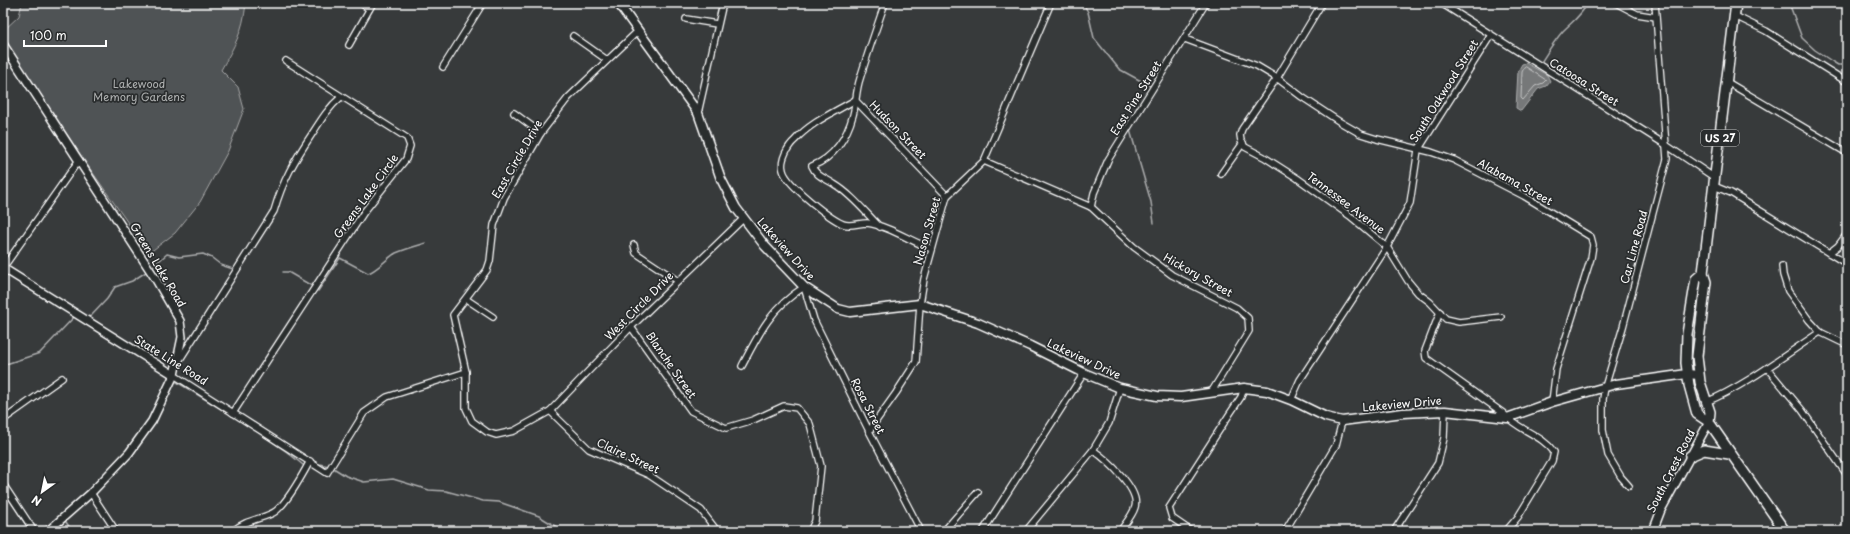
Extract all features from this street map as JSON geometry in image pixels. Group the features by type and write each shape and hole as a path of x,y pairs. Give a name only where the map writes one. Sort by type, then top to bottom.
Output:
{"highway":[{"name":"US 27","path":"1709,422 1710,412 1699,375 1698,346 1706,282 1703,274 1736,3"},
{"name":"US 27","path":"1703,274 1696,279 1687,334 1688,374 1697,414 1709,422 1785,531"},
{"path":"1690,456 1704,450 1730,454"}],"main road":[{"name":"Lakeview Drive","path":"619,3 698,113 721,179 736,208 765,246 804,288 838,309 850,312 920,304 978,323 1030,346 1084,373 1120,388 1157,396 1182,396 1244,388 1267,391 1291,400 1326,417 1342,422 1403,413 1445,411 1507,418 1552,402 1616,384 1688,374 1699,375"}],"street":[{"path":"361,3 369,9"},
{"path":"349,45 373,3"},
{"path":"443,67 483,3"},
{"path":"698,113 723,3"},
{"name":"Hudson Street","path":"885,3 858,84 855,100 947,196"},
{"name":"Nason Street","path":"869,431 896,394 916,362 920,304 932,249 947,196 984,161 1051,3"},
{"name":"East Pine Street","path":"1092,207 1094,193 1108,160 1185,39 1206,3"},
{"path":"1221,174 1243,143 1240,135 1242,128 1277,78 1322,3"},
{"name":"Catoosa Street","path":"1441,3 1666,145 1714,182 1731,193 1847,264"},
{"path":"1616,3 1637,14 1656,17"},
{"name":"Car Line Road","path":"1629,486 1615,468 1605,444 1603,430 1605,387 1623,327 1667,159 1655,3"},
{"path":"1735,16 1766,31 1847,82"},
{"path":"686,19 717,24"},
{"name":"East Circle Drive","path":"550,411 514,432 496,435 487,432 472,421 466,408 466,372 453,315 487,270 490,261 494,225 504,198 541,133 568,98 638,31"},
{"name":"South Oakwood Street","path":"1291,400 1300,380 1387,248 1410,203 1418,150 1491,35"},
{"path":"573,36 607,60"},
{"name":"Alabama Street","path":"1185,39 1257,66 1351,129 1377,139 1418,150 1432,152 1454,160 1524,196 1591,237 1593,246 1591,258 1556,369 1552,402"},
{"name":"Greens Lake Road","path":"3,44 155,278 180,322 182,337 174,375 152,421 129,453 91,492 48,531"},
{"name":"Greens Lake Circle","path":"234,413 364,212 406,159 410,146 407,138 286,61"},
{"path":"1727,82 1847,153"},
{"path":"176,366 274,211 282,186 292,163 330,107 341,97"},
{"path":"855,100 807,128 785,153 782,169 787,178 827,216 845,224 867,223 932,249"},
{"path":"855,100 853,115 844,138 836,150 818,164 812,166 814,171 822,178 834,184 881,228"},
{"path":"514,113 541,133"},
{"name":"Tennessee Avenue","path":"1243,143 1245,147 1276,164 1332,203 1371,233 1387,248 1408,281 1418,293 1446,319 1459,322 1501,317"},
{"path":"3,268 79,160"},
{"name":"Hickory Street","path":"984,161 1092,207 1134,247 1160,266 1172,274 1237,308 1247,316 1249,322 1249,332 1212,391"},
{"name":"West Circle Drive","path":"550,411 678,281 744,218"},
{"path":"1829,253 1838,246 1847,234"},
{"path":"634,245 636,253 678,281"},
{"path":"1782,266 1788,291 1809,320 1820,332 1847,345"},
{"name":"State Line Road","path":"3,268 327,473 364,413 386,397 466,372"},
{"path":"742,366 770,315 791,295 804,288"},
{"name":"Rosa Street","path":"804,288 814,320 921,531"},
{"path":"466,299 494,317"},
{"path":"1440,312 1425,351 1426,358 1503,413 1507,418 1542,440 1551,448 1554,456 1532,495 1506,531"},
{"name":"Blanche Street","path":"632,327 691,411 726,428 753,420 784,406 797,408 810,424 820,466 815,521 810,531"},
{"path":"1706,402 1724,394 1767,368 1820,332"},
{"path":"1767,368 1802,410 1847,475"},
{"path":"983,531 1084,373"},
{"path":"3,420 62,378"},
{"path":"1026,531 1093,450 1110,423 1120,388"},
{"path":"1191,531 1172,518 1169,508 1237,403 1244,388"},
{"name":"Claire Street","path":"550,411 588,448 649,475 701,510 717,531"},
{"path":"1394,531 1438,464 1444,438 1445,411"},
{"path":"1285,531 1332,453 1339,436 1342,422"},
{"name":"South Crest Road","path":"1653,531 1661,510 1709,422"},
{"path":"1093,450 1121,476 1135,498 1136,506 1134,511 1120,531"},
{"path":"233,531 253,519 276,511 310,461"},
{"path":"3,484 34,531"},
{"path":"91,492 116,531"},
{"path":"944,531 978,492"}],"green space":[{"name":"Lakewood Memory Gardens","path":"22,3 246,3 243,22 238,38 221,70 238,87 244,109 228,151 200,202 175,233 149,253 86,163 3,37 3,31 19,16"}],"water":[{"path":"1526,63 1547,75 1550,81 1546,86 1538,89 1521,111 1516,108 1518,71 1522,64"}],"waterway":[{"path":"1083,3 1088,12 1094,38 1119,69 1152,87"},
{"path":"1540,64 1563,31 1579,16 1588,3"},
{"path":"1789,3 1802,38 1815,50 1833,62 1838,65 1847,65"},
{"path":"1130,130 1151,202 1154,223"},
{"path":"318,291 340,258 368,273 396,253 426,243"},
{"path":"153,266 167,254 179,257 203,254 212,258 221,265 233,269"},
{"path":"88,317 91,316 107,299 115,287 132,281 146,272"},
{"path":"283,272 288,272 312,286"},
{"path":"3,365 40,353 74,317"},
{"path":"177,382 226,412"},
{"path":"240,420 287,452 303,465"},
{"path":"319,464 329,466"},
{"path":"335,469 346,476 364,482 393,479 429,490 446,491 483,501 499,502 539,516 563,531"},
{"path":"3,490 30,531"},
{"path":"66,522 72,531"}]}
